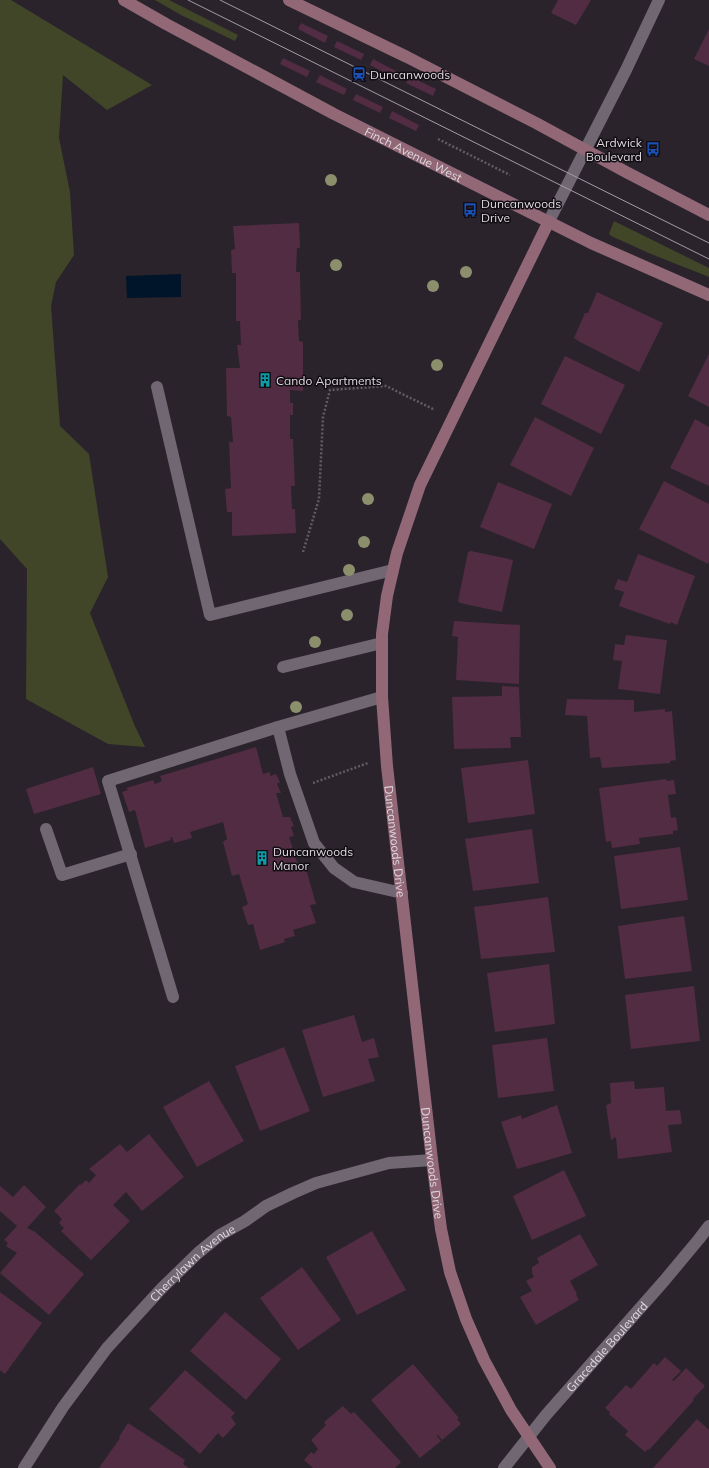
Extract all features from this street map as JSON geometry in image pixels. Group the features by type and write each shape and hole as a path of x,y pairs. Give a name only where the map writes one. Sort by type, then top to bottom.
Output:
{"street":[{"name":"Finch Avenue West","path":"124,0 334,114 591,243 709,295"},
{"path":"289,0 414,60 536,122 626,172 709,215"},
{"path":"549,221 626,70 659,0"},
{"name":"Duncanwoods Drive","path":"549,221 420,486 397,553 387,596 382,634 382,697 387,756 432,1160 449,1265 466,1319 484,1360 511,1410 550,1468"},
{"path":"157,387 210,615 393,570"},
{"path":"283,667 382,643"},
{"path":"173,997 108,781 278,727 382,697"},
{"path":"278,727 290,774 314,843 334,868 354,882 402,893"},
{"path":"46,829 62,875 131,854"},
{"name":"Cherrylawn Avenue","path":"24,1468 63,1407 107,1348 162,1288 198,1253 220,1236 266,1206 293,1192 316,1183 389,1163 432,1160"},
{"name":"Gracedale Boulevard","path":"504,1468 546,1415 664,1281 709,1226"}],"path":[{"path":"438,139 510,175"},
{"path":"304,552 320,499 323,417 330,390 386,386 452,418"},
{"path":"295,789 387,756"}],"green space":[{"path":"0,0 11,0 152,85 107,110 63,75 59,138 70,192 74,255 56,282 51,306 60,426 89,454 108,577 90,613 134,724 145,747 108,744 26,699 27,569 0,539"},
{"path":"155,0 169,0 238,35 235,41 181,15"},
{"path":"614,221 709,268 709,277 611,236 609,234"}],"water":[{"path":"181,274 181,297 127,298 126,276"}],"building":[{"path":"558,0 591,0 576,25 551,13"},
{"path":"301,23 328,36 325,43 298,29"},
{"path":"709,29 709,66 694,59"},
{"path":"337,41 364,54 361,60 334,47"},
{"path":"283,58 310,71 307,77 280,64"},
{"path":"373,59 400,73 397,79 370,65"},
{"path":"320,75 347,89 344,95 316,82"},
{"path":"409,76 436,89 433,96 406,83"},
{"path":"356,94 383,107 380,113 353,100"},
{"path":"392,111 419,125 416,131 389,118"},
{"name":"Cando Apartments","path":"299,223 300,248 297,248 296,272 300,272 301,320 298,320 299,341 303,342 303,391 290,390 290,403 293,403 293,415 290,415 290,439 293,439 295,486 291,486 292,509 295,509 296,533 232,536 232,512 227,512 225,489 231,488 229,442 233,442 231,417 227,416 226,368 240,368 237,345 241,345 240,321 236,321 236,273 232,273 231,250 235,249 233,226"},
{"path":"597,292 663,323 639,372 574,338 585,313 588,313"},
{"path":"709,354 709,407 688,396"},
{"path":"565,356 625,385 601,434 541,404"},
{"path":"535,417 594,448 571,496 510,465"},
{"path":"695,419 709,427 709,486 670,468"},
{"path":"664,481 709,504 708,564 639,529"},
{"path":"498,482 552,504 534,549 480,527"},
{"path":"471,551 513,560 502,612 460,603 458,601 468,552"},
{"path":"638,554 695,576 677,625 671,622 670,624 619,606 624,592 614,589 618,579 627,582"},
{"path":"454,621 520,625 519,684 456,680 458,637 452,636"},
{"path":"626,635 667,640 660,694 618,689 622,661 613,660 615,644 624,645"},
{"path":"502,686 519,687 521,737 510,737 511,748 454,749 452,697 502,696"},
{"path":"567,699 634,700 634,712 665,709 665,712 672,711 676,760 670,761 670,763 602,768 600,757 590,758 587,716 565,715"},
{"name":"Duncanwoods Manor","path":"256,747 263,774 270,772 270,776 276,774 280,782 277,784 281,793 276,793 283,817 290,817 294,826 291,827 294,836 289,837 300,871 306,869 316,904 310,905 316,923 293,930 295,936 284,939 285,942 260,950 253,924 248,925 242,907 248,904 239,874 232,876 223,842 227,839 223,822 190,832 192,838 174,843 172,837 170,838 171,840 145,848 135,810 129,812 122,792 128,790 126,788 153,780 155,784 162,781 160,776"},
{"path":"528,760 535,814 468,823 461,768"},
{"path":"93,767 101,794 34,814 26,789"},
{"path":"666,779 667,781 674,780 676,794 668,795 671,818 676,817 678,830 673,831 673,834 639,838 640,844 612,848 611,841 606,842 599,788"},
{"path":"532,829 539,883 473,891 465,839"},
{"path":"680,847 688,900 621,909 614,856"},
{"path":"548,897 555,952 481,959 474,907"},
{"path":"684,916 692,971 625,979 618,926"},
{"path":"549,964 555,1024 495,1032 487,973"},
{"path":"694,986 700,1041 631,1049 625,995"},
{"path":"354,1015 362,1042 374,1038 379,1057 368,1059 375,1081 323,1097 302,1030"},
{"path":"547,1038 554,1091 498,1098 492,1045"},
{"path":"284,1047 310,1111 260,1131 235,1066"},
{"path":"209,1081 244,1141 197,1167 163,1107"},
{"path":"634,1081 635,1089 664,1087 666,1111 680,1110 682,1124 668,1125 672,1152 618,1159 616,1137 611,1140 606,1105 611,1103 610,1083"},
{"path":"557,1105 572,1153 517,1169 501,1122 521,1115 522,1119"},
{"path":"149,1134 184,1177 142,1211 126,1192 113,1205 130,1221 91,1260 61,1231 64,1228 59,1223 62,1219 54,1211 80,1184 81,1185 86,1180 89,1183 96,1175 89,1169 120,1144 127,1152"},
{"path":"564,1170 586,1216 532,1240 513,1196"},
{"path":"24,1185 46,1207 27,1228 35,1232 84,1274 49,1315 0,1273 17,1253 6,1246 8,1243 4,1240 17,1226 0,1211 0,1186 13,1197"},
{"path":"372,1231 406,1290 357,1315 326,1257"},
{"path":"580,1234 598,1265 570,1281 579,1300 536,1325 520,1297 532,1291 526,1281 534,1277 532,1267 539,1263 537,1258"},
{"path":"302,1267 341,1320 298,1350 260,1298"},
{"path":"0,1292 42,1323 5,1374 0,1370"},
{"path":"225,1312 281,1359 246,1400 190,1351"},
{"path":"665,1357 681,1371 672,1380 674,1381 686,1368 705,1386 649,1450 648,1449 645,1452 625,1435 628,1431 609,1414 610,1412 605,1408 626,1385 631,1389 654,1363 657,1366"},
{"path":"413,1364 459,1418 457,1419 461,1424 442,1440 438,1435 437,1436 441,1441 420,1458 371,1400"},
{"path":"185,1370 235,1413 231,1417 236,1424 223,1438 218,1433 200,1454 149,1409"},
{"path":"343,1406 351,1414 354,1412 401,1462 395,1468 313,1468 304,1460 311,1452 314,1454 318,1449 311,1440 326,1425 324,1422"},
{"path":"697,1419 709,1430 709,1468 653,1468"},
{"path":"128,1423 185,1460 183,1464 189,1468 99,1468 120,1438 119,1437"}],"tram line":[{"path":"188,0 709,259"},
{"path":"220,0 709,243"}],"place":[{"name":"Duncanwoods","path":"359,74"},
{"name":"Ardwick Boulevard","path":"653,149"},
{"name":"Duncanwoods Drive","path":"470,210"},
{"name":"Cando Apartments","path":"265,380"},
{"name":"Duncanwoods Manor","path":"262,858"}]}
